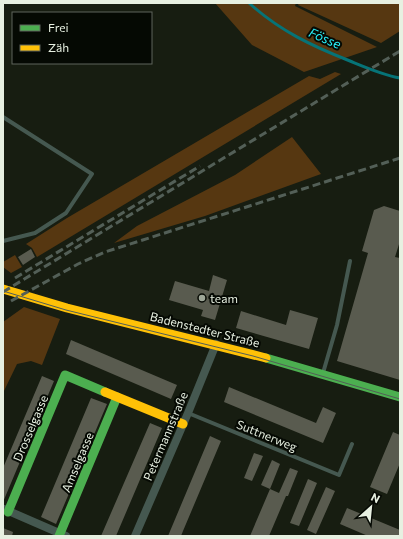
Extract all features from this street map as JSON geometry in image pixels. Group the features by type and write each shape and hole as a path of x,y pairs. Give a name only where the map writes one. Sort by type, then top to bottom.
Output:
{"street":[{"name":"Badenstedter Straße","path":"3,289 67,308 216,344 400,397"},
{"name":"Petermannstraße","path":"135,536 216,344"},
{"name":"Drosselgasse","path":"6,510 65,375 117,397"},
{"path":"117,397 183,424"},
{"name":"Amselgasse","path":"62,535 117,397"},
{"path":"6,510 62,535"}],"lane":[{"path":"3,117 92,174 66,213 36,233 3,241"},
{"path":"323,374 337,325 350,261"},
{"name":"Suttnerweg","path":"188,413 339,475 352,444"}],"shaded area":[{"path":"215,3 296,3 295,6 377,47 304,72 252,45"},
{"path":"299,3 400,3 400,31 381,43 298,5"},
{"path":"335,72 341,74 37,257 32,248 26,244 67,218 309,76 320,79"},
{"path":"292,137 321,174 205,216 114,243 137,226 235,175"},
{"path":"15,255 22,267 11,273 3,267 3,262"},
{"path":"24,307 60,319 42,365 31,361 17,364 3,393 3,322"}],"building":[{"path":"384,206 400,211 400,241 395,257 400,258 400,380 337,361 368,253 362,251 374,210"},
{"path":"31,249 35,257 23,265 18,257"},
{"path":"213,275 227,280 215,320 201,316 203,310 169,300 175,281 209,291"},
{"path":"290,310 318,318 309,349 236,328 241,311 286,325"},
{"path":"71,340 177,385 171,399 66,354"},
{"path":"42,376 54,381 3,502 3,468"},
{"path":"229,387 316,423 323,407 336,413 323,443 224,402"},
{"path":"91,398 107,404 56,524 41,517"},
{"path":"150,423 162,428 116,536 101,536"},
{"path":"393,432 400,435 400,463 387,494 370,487"},
{"path":"210,436 221,441 181,536 168,536"},
{"path":"254,453 263,456 252,481 244,478"},
{"path":"272,460 280,464 270,489 261,485"},
{"path":"290,468 298,471 269,536 250,536 270,489 279,493"},
{"path":"308,479 317,483 299,526 290,523"},
{"path":"326,487 335,491 316,534 307,530"},
{"path":"347,508 400,530 400,536 368,536 340,524"},
{"path":"3,528 13,532 12,536 3,536"}],"waterway":[{"name":"Fösse","path":"249,3 273,22 297,37 369,69 400,78"}],"tram line":[{"path":"3,291 66,310 253,356 400,399"}],"railway":[{"path":"3,292 400,51"},
{"path":"11,301 78,264 105,252 400,158"},
{"path":"15,278 200,166"}],"traffic: fast":[{"path":"266,358 400,397"},
{"path":"8,512 65,375 105,392"},
{"path":"59,536 117,397"}],"traffic: slow":[{"path":"3,289 67,308 266,358"},
{"path":"105,392 183,424"}],"place":[{"name":"team","path":"202,298"}]}
